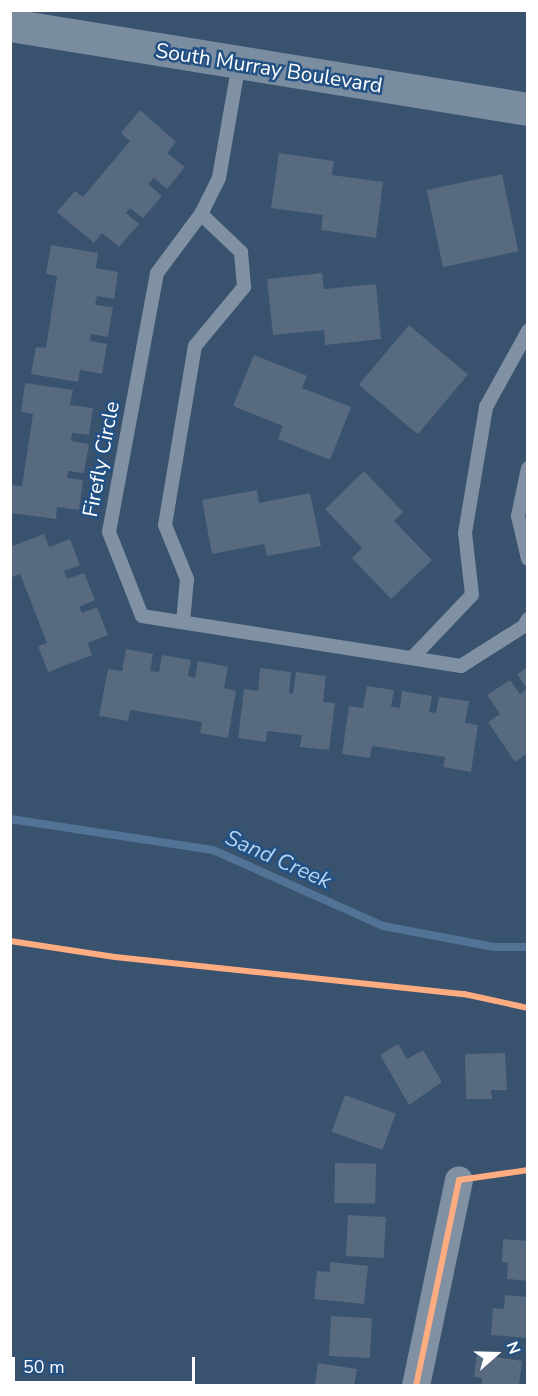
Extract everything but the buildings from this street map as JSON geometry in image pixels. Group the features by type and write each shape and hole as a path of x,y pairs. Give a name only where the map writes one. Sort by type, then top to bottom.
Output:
{"main road":[{"name":"South Murray Boulevard","path":"10,25 528,109"}],"street":[{"path":"416,1386 459,1180"}],"lane":[{"name":"Firefly Circle","path":"239,63 219,177 201,214 157,273 109,532 142,616 461,666 524,626 528,619"},
{"path":"183,622 187,579 165,525 195,346 244,287 241,252 201,214"},
{"path":"412,658 472,595 465,533 486,406 528,331"},
{"path":"528,468 518,516 528,559"}],"waterway":[{"name":"Sand Creek","path":"10,819 213,850 383,926 494,947 528,947"}],"cycle path":[{"path":"10,941 115,957 464,994 528,1008"},
{"path":"416,1386 459,1180 528,1170"}]}
